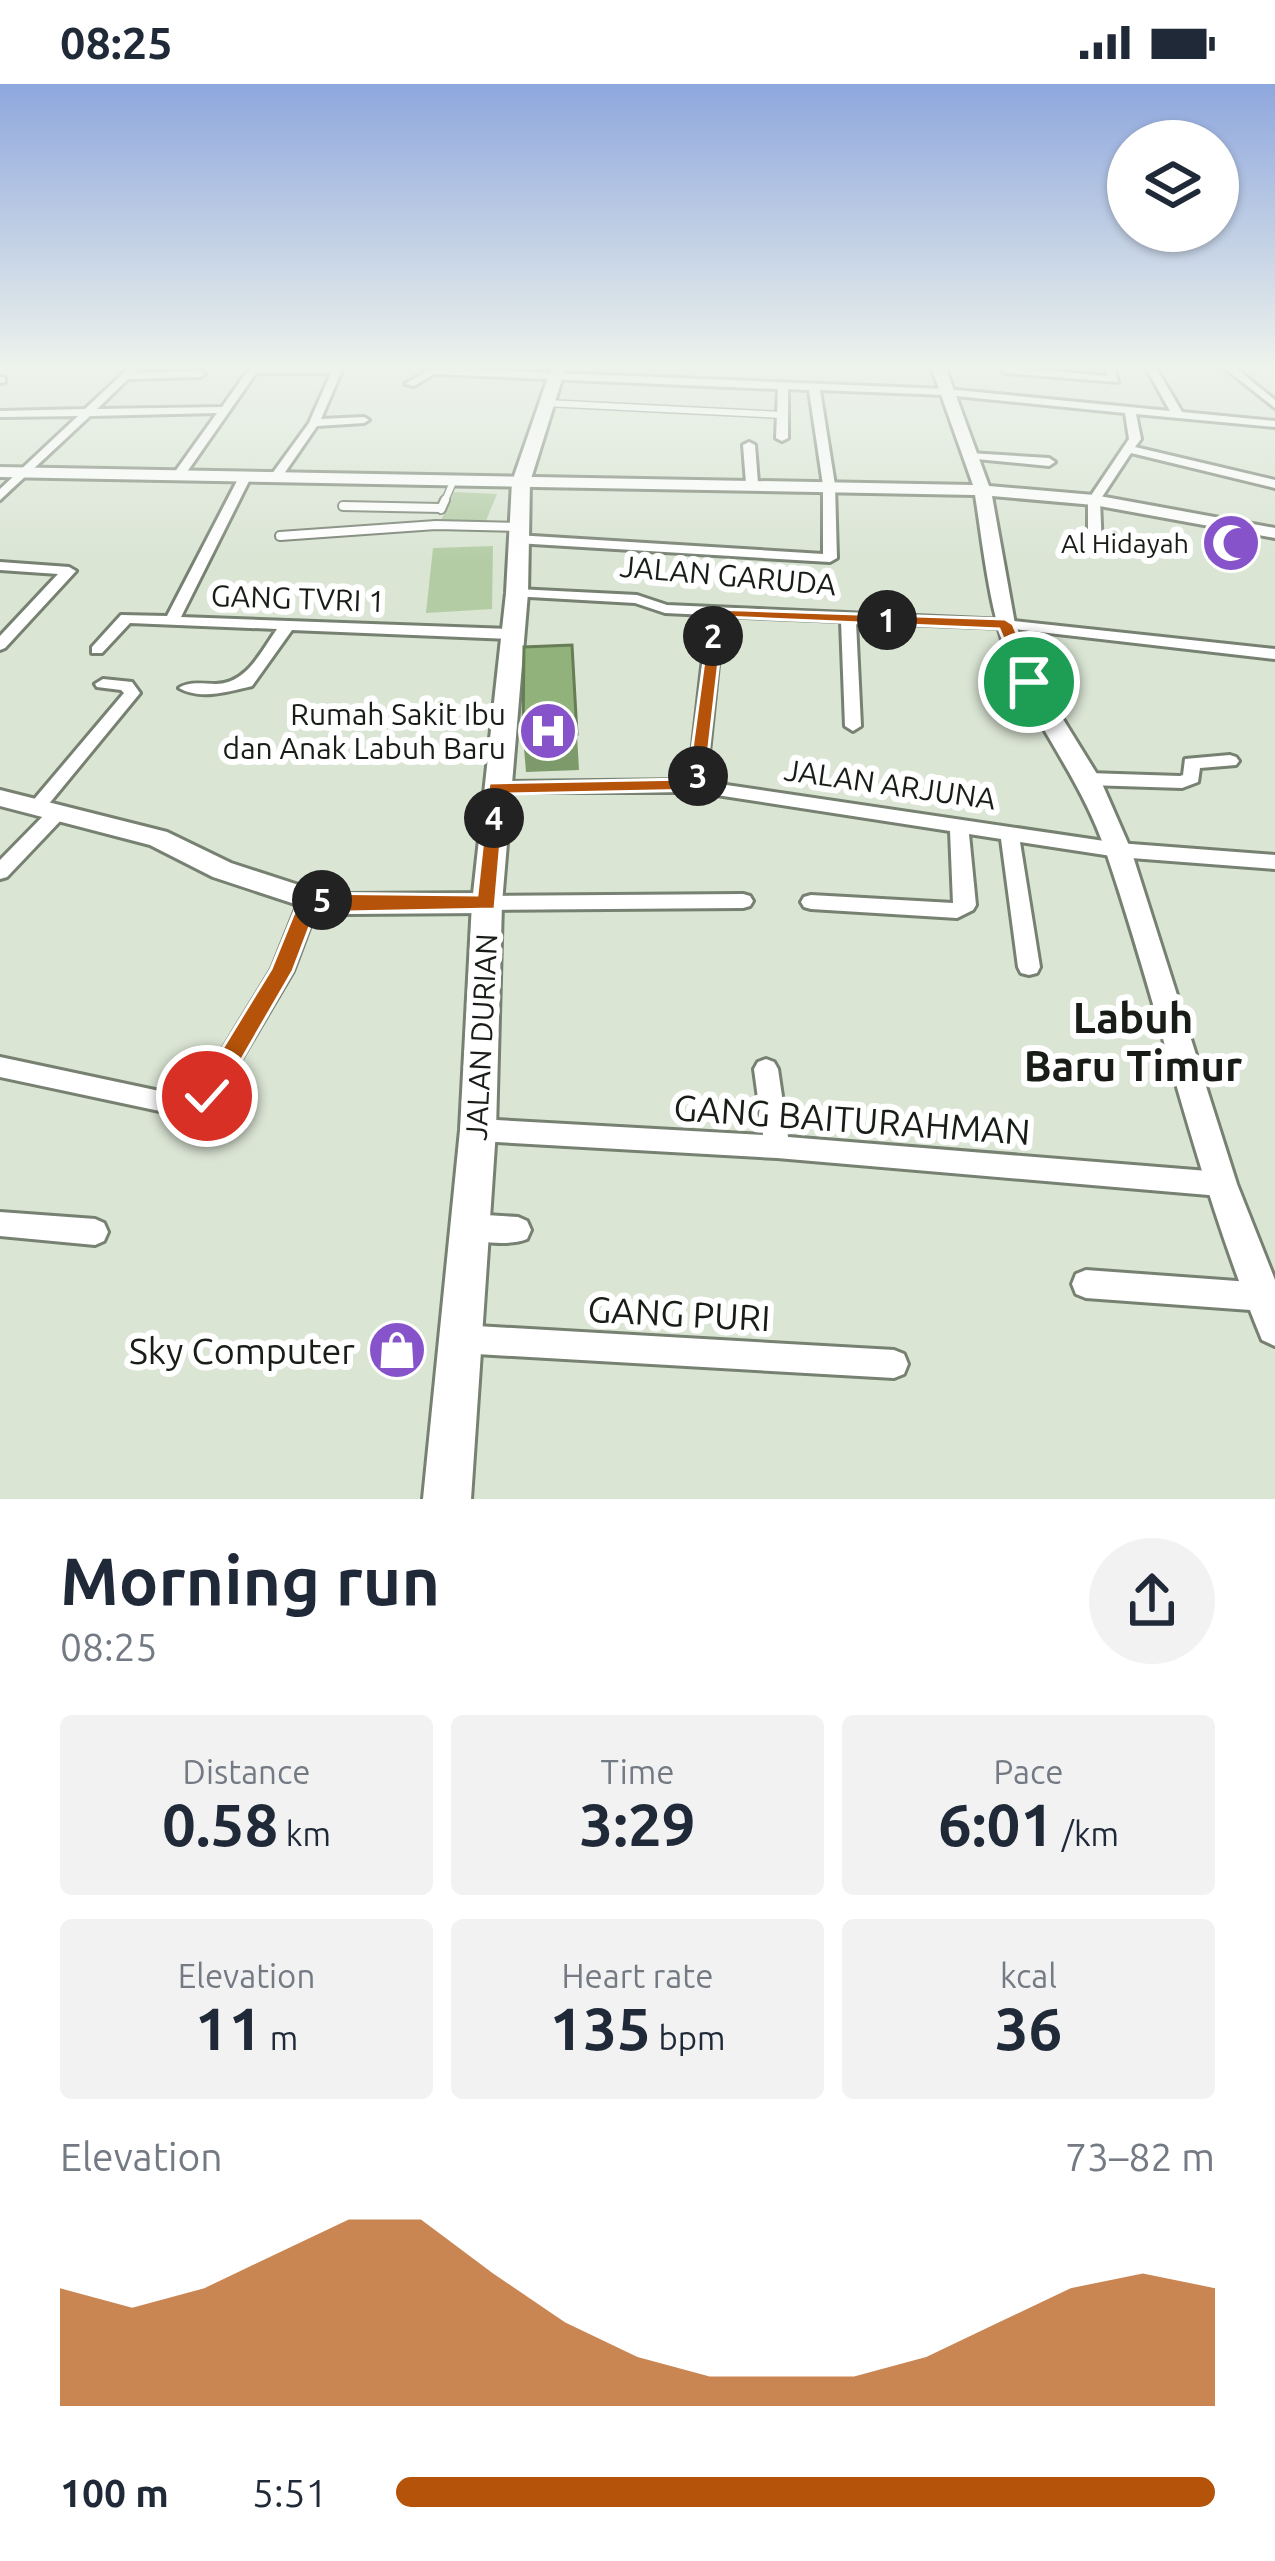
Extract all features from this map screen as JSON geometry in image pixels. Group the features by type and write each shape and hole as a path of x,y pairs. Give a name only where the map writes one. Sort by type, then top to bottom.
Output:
{"main road":[{"name":"JALAN DURIAN","path":"447,1499 478,1130 487,903 517,593 521,482 537,432"}],"street":[{"path":"0,496 68,432"},
{"path":"178,476 210,432"},
{"path":"275,478 308,432"},
{"path":"782,432 782,438"},
{"path":"517,533 826,560 830,551 829,485 821,432"},
{"path":"961,432 983,491 1005,624 1029,682 1088,779 1118,850 1220,1184 1275,1327"},
{"path":"1095,550 1094,500 1135,439 1134,432"},
{"path":"749,446 752,483"},
{"path":"1128,449 1275,484"},
{"path":"970,456 1049,461"},
{"path":"0,472 983,491 1094,500 1275,532"},
{"name":"GANG TVRI 1","path":"245,477 172,621 511,634"},
{"path":"0,566 69,572 0,645"},
{"name":"JALAN GARUDA","path":"517,593 637,599 665,609 1005,624 1275,654"},
{"path":"697,786 716,612"},
{"path":"97,650 126,618 172,621"},
{"path":"848,619 853,726"},
{"path":"188,688 222,689 246,683 287,625"},
{"path":"0,872 132,693 126,685 103,684"},
{"path":"1088,779 1182,782 1192,778 1191,763 1230,761"},
{"name":"JALAN ARJUNA","path":"496,788 697,786 1118,850 1275,862"},
{"path":"0,798 158,838 223,870 310,899 348,904 743,901"},
{"path":"811,902 957,911 966,904 968,888 959,827"},
{"path":"1009,832 1029,967"},
{"path":"0,1067 169,1102 207,1096 282,971 310,899"},
{"path":"766,1069 777,1147"},
{"name":"GANG BAITURAHMAN","path":"478,1130 777,1147 1220,1184"},
{"path":"0,1224 95,1232"},
{"path":"470,1227 518,1230"},
{"path":"1086,1284 1264,1297"},
{"name":"GANG PURI","path":"460,1339 894,1364"}],"lane":[{"path":"436,525 453,482"},
{"path":"343,506 441,508"},
{"path":"280,536 436,525 517,533"}],"green space":[{"path":"454,492 497,494 482,530 437,529"},
{"path":"493,546 492,609 426,613 433,548"}],"building":[{"path":"572,645 577,734 523,736 524,647"}],"place":[{"name":"Al Hidayah","path":"1231,543"},
{"name":"Rumah Sakit Ibu dan Anak Labuh Baru","path":"548,731"},
{"name":"Sky Computer","path":"397,1350"}],"district":[{"name":"Labuh Baru Timur","path":"1133,1041"}],"route":[{"path":"207,1096 282,971 310,899 348,904 487,903 496,788 697,786 716,612 1005,624 1029,682"}]}
